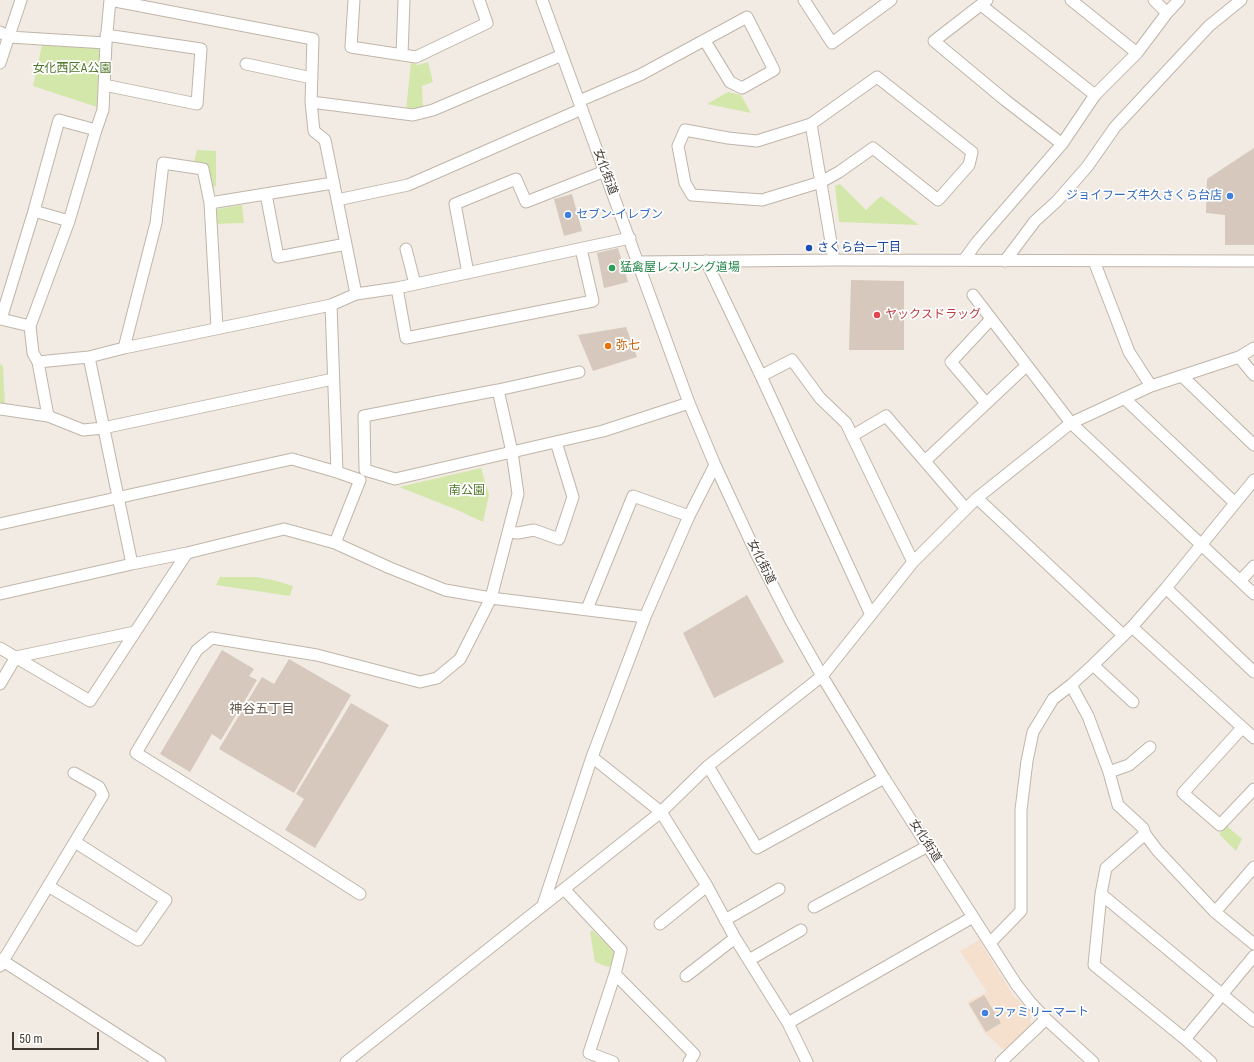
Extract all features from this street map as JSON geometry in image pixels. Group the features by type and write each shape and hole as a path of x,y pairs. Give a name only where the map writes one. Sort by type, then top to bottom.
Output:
{"street":[{"path":"0,63 5,34 21,0"},
{"path":"48,416 38,362 33,353 30,326 69,221 103,110 106,39 110,0 313,39 311,102 314,131 325,140 356,294"},
{"path":"354,0 351,47 416,57 487,23 479,0"},
{"path":"402,55 404,0"},
{"name":"女化街道","path":"542,0 689,403 715,465 756,553 791,621 822,676 884,778 1016,984 1046,1019 1093,1062"},
{"path":"804,0 832,43 891,0"},
{"path":"1071,0 1138,53"},
{"path":"1154,0 1167,13"},
{"path":"964,260 977,242 1062,144 1096,95 1138,53 1167,13 1179,0"},
{"path":"1005,261 1035,221 1057,201 1086,167 1115,128 1209,26 1241,0"},
{"path":"1062,144 1005,100 934,41 984,2 1096,95"},
{"path":"337,200 408,185 581,105 705,41 746,17 774,70 742,88 730,82 705,41"},
{"path":"5,34 106,39 201,49 197,104 104,85"},
{"path":"311,102 414,115 433,110 562,55"},
{"path":"246,64 312,78"},
{"path":"877,77 972,152 969,165 938,200 872,148 839,172 821,182 762,200 692,195 685,183 678,146 685,130 728,138 757,141 811,124 877,77"},
{"path":"30,326 1,319 34,211 59,120 96,130"},
{"path":"811,124 834,260"},
{"path":"124,348 156,223 163,163 203,169 210,203 217,328"},
{"path":"468,272 455,204 516,179 526,202 604,171"},
{"path":"210,203 333,183"},
{"path":"266,194 278,257 346,244"},
{"path":"34,211 69,221"},
{"path":"38,362 89,358 124,348 330,305 356,294 397,288 630,238"},
{"path":"406,249 415,284"},
{"path":"397,288 406,338 593,301 581,249"},
{"path":"638,262 834,260 1254,261"},
{"path":"706,261 761,376 871,615"},
{"path":"1094,261 1129,352 1151,386"},
{"path":"973,295 1071,423 1254,594"},
{"path":"330,305 337,472"},
{"path":"986,403 952,362 991,319"},
{"path":"346,1062 661,812 708,766 822,676 913,562 977,498 1071,423 1151,386 1239,357 1254,348"},
{"path":"1239,357 1254,375"},
{"path":"89,358 132,564"},
{"path":"761,376 792,360 820,398 846,422 913,562"},
{"path":"925,461 1026,366"},
{"path":"578,372 498,390 364,416 365,470 395,479 603,431 689,403"},
{"path":"1182,376 1254,445"},
{"path":"0,409 48,416 83,430 103,428 333,379"},
{"path":"360,894 280,842 136,753 197,650 212,638 317,655 420,682 437,678 460,659 491,598 518,494 512,452 498,390"},
{"path":"1124,398 1235,503"},
{"path":"852,436 886,416 966,509"},
{"path":"508,532 518,533 534,530 559,539 573,497 556,442"},
{"path":"0,524 292,459 360,480 335,543"},
{"path":"542,906 592,757 645,617 689,516 715,465"},
{"path":"990,943 1021,911 1021,810 1027,761 1033,732 1052,699 1071,685 1132,627 1166,588 1254,480"},
{"path":"587,610 633,496 689,516"},
{"path":"977,498 1123,635"},
{"path":"0,594 187,553 284,529 335,543 390,568 445,590 491,598 645,617"},
{"path":"0,648 90,701 187,553"},
{"path":"1240,581 1254,566"},
{"path":"1166,588 1254,672"},
{"path":"1132,627 1254,738"},
{"path":"0,684 16,657 135,632"},
{"path":"1093,665 1133,702"},
{"path":"1071,685 1088,716 1109,772 1118,805 1143,828 1157,850 1215,912 1254,944"},
{"path":"1242,728 1183,793 1220,825 1254,789"},
{"path":"1109,772 1129,765 1150,747"},
{"path":"592,757 661,812 707,886 735,938 788,1023 807,1062"},
{"path":"708,766 757,848 884,778"},
{"path":"74,772 99,787 103,795 1,962 160,1062"},
{"path":"1146,834 1106,868 1101,894 1094,965 1211,1062"},
{"path":"48,886 138,940 166,900 75,842"},
{"path":"814,907 928,846"},
{"path":"1215,912 1254,867"},
{"path":"660,924 707,886"},
{"path":"725,920 779,888"},
{"path":"564,889 621,950 615,974 589,1053 613,1062"},
{"path":"1101,894 1254,1021"},
{"path":"788,1023 973,917"},
{"path":"749,960 801,930"},
{"path":"686,976 735,938"},
{"path":"1185,1039 1254,956"},
{"path":"615,974 694,1054 689,1062"},
{"path":"1001,1062 1046,1019"}],"shaded area":[{"path":"979,940 1013,995 1030,1012 1031,1025 1006,1052 984,1032 967,1002 987,992 960,951"}],"green space":[{"name":"女化西区A公園","path":"43,40 103,42 100,108 33,86"},
{"path":"428,62 433,82 422,86 423,110 406,110 411,63 418,65"},
{"path":"728,92 741,95 751,113 707,104"},
{"path":"197,150 216,151 216,186 213,187 209,171 205,166 194,162"},
{"path":"840,184 866,210 881,196 919,225 839,222 835,186"},
{"path":"242,205 244,223 216,224 215,213 218,209"},
{"path":"0,364 3,366 5,407 0,406"},
{"name":"南公園","path":"481,468 489,495 483,522 455,509 399,487"},
{"path":"220,577 256,577 293,586 290,596 216,585"},
{"path":"1227,826 1242,839 1236,851 1219,834"},
{"path":"592,930 615,952 612,965 608,967 595,962 590,932"}],"building":[{"name":"ジョイフーズ牛久さくら台店","path":"1254,148 1254,245 1225,245 1225,215 1206,213 1207,179"},
{"name":"セブン-イレブン","path":"572,194 582,231 564,236 554,199"},
{"path":"618,248 628,282 604,288 597,253"},
{"name":"ヤックスドラッグ","path":"851,280 904,281 904,350 849,350"},
{"name":"弥七","path":"626,327 637,357 593,371 578,335"},
{"path":"747,595 784,662 714,698 683,633"},
{"path":"222,650 254,669 249,676 257,680 221,740 212,734 190,772 160,754"},
{"path":"289,659 351,695 294,793 219,749 262,677 274,684"},
{"path":"351,703 389,725 315,848 285,830 304,799 296,794"},
{"name":"ファミリーマート","path":"984,995 1001,1023 986,1032 969,1004"}],"place":[{"name":"ジョイフーズ牛久さくら台店","path":"1230,196"},
{"name":"セブン-イレブン","path":"568,215"},
{"name":"さくら台一丁目","path":"809,248"},
{"name":"猛禽屋レスリング道場","path":"612,268"},
{"name":"ヤックスドラッグ","path":"877,315"},
{"name":"弥七","path":"608,346"},
{"name":"ファミリーマート","path":"985,1013"}],"district":[{"name":"神谷五丁目","path":"262,710"}]}
